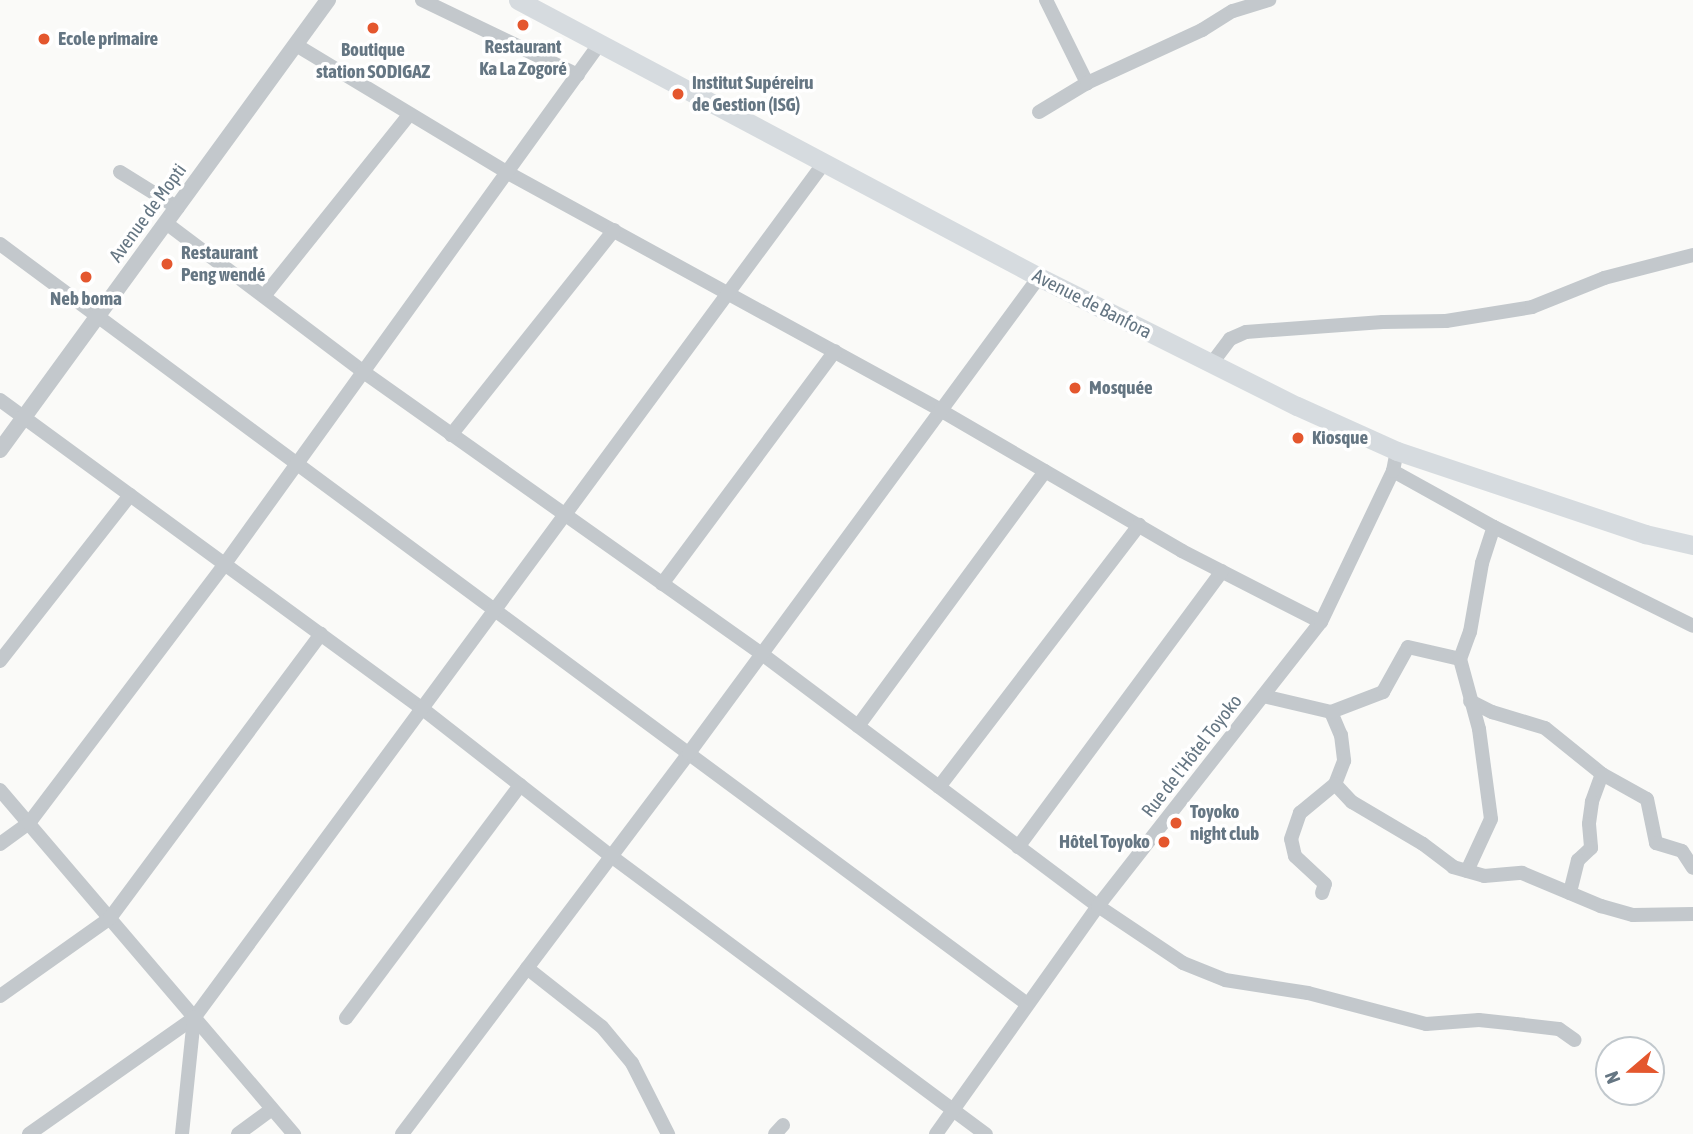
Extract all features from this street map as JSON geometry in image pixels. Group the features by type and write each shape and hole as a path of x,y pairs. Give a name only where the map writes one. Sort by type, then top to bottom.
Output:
{"main road":[{"name":"Avenue de Banfora","path":"518,0 1039,277 1397,451 1645,534 1693,545"}],"street":[{"name":"Avenue de Mopti","path":"0,450 328,0"},
{"path":"423,0 578,75"},
{"path":"1045,0 1087,83"},
{"path":"1039,112 1087,83 1202,30 1233,11 1269,0"},
{"path":"0,844 29,823 300,464 600,43"},
{"path":"296,45 508,173 835,351 1222,571 1321,622"},
{"path":"264,296 410,114"},
{"path":"29,1134 194,1018 424,710 824,163"},
{"path":"120,172 178,208"},
{"path":"166,223 365,373 762,654 1098,906 1183,963 1225,981 1308,993 1426,1024 1479,1020 1559,1029 1575,1040"},
{"path":"451,435 614,230"},
{"path":"0,244 1027,1004"},
{"path":"1212,363 1230,340 1246,332 1383,322 1446,321 1532,307 1604,278 1693,255"},
{"path":"402,1134 689,753 1039,277"},
{"path":"662,584 835,351"},
{"path":"0,400 424,710 611,856 986,1134"},
{"name":"Rue de l'Hôtel Toyoko","path":"936,1134 1098,906 1321,622 1392,471 1397,451"},
{"path":"859,726 1045,471"},
{"path":"1392,471 1494,527 1693,626"},
{"path":"0,661 130,495"},
{"path":"939,787 1139,525"},
{"path":"1467,871 1492,819 1479,729 1460,659 1470,632 1482,563 1494,527"},
{"path":"1018,846 1222,571"},
{"path":"0,996 110,918 321,635"},
{"path":"1263,696 1331,712 1383,692 1408,646 1460,659"},
{"path":"1470,701 1492,712 1545,728 1602,774 1647,799 1656,843 1682,851 1693,868"},
{"path":"1322,892 1325,884 1295,856 1292,839 1300,813 1335,784 1344,761 1341,736 1331,712"},
{"path":"1570,893 1578,860 1591,848 1591,813 1602,774"},
{"path":"1335,784 1352,802 1423,844 1453,867 1484,876 1522,873 1633,915 1693,914"},
{"path":"346,1018 520,785"},
{"path":"0,790 294,1134"},
{"path":"527,968 602,1027 632,1063 668,1134"},
{"path":"182,1134 194,1018"},
{"path":"238,1134 272,1109"}],"place":[{"name":"Restaurant Ka La Zogoré","path":"523,25"},
{"name":"Boutique station SODIGAZ","path":"373,28"},
{"name":"Ecole primaire","path":"44,39"},
{"name":"Institut Supéreiru de Gestion (ISG)","path":"678,94"},
{"name":"Restaurant Peng wendé","path":"167,264"},
{"name":"Neb boma","path":"86,277"},
{"name":"Mosquée","path":"1075,388"},
{"name":"Kiosque","path":"1298,438"},
{"name":"Toyoko night club","path":"1176,823"},
{"name":"Hôtel Toyoko","path":"1164,842"}]}
